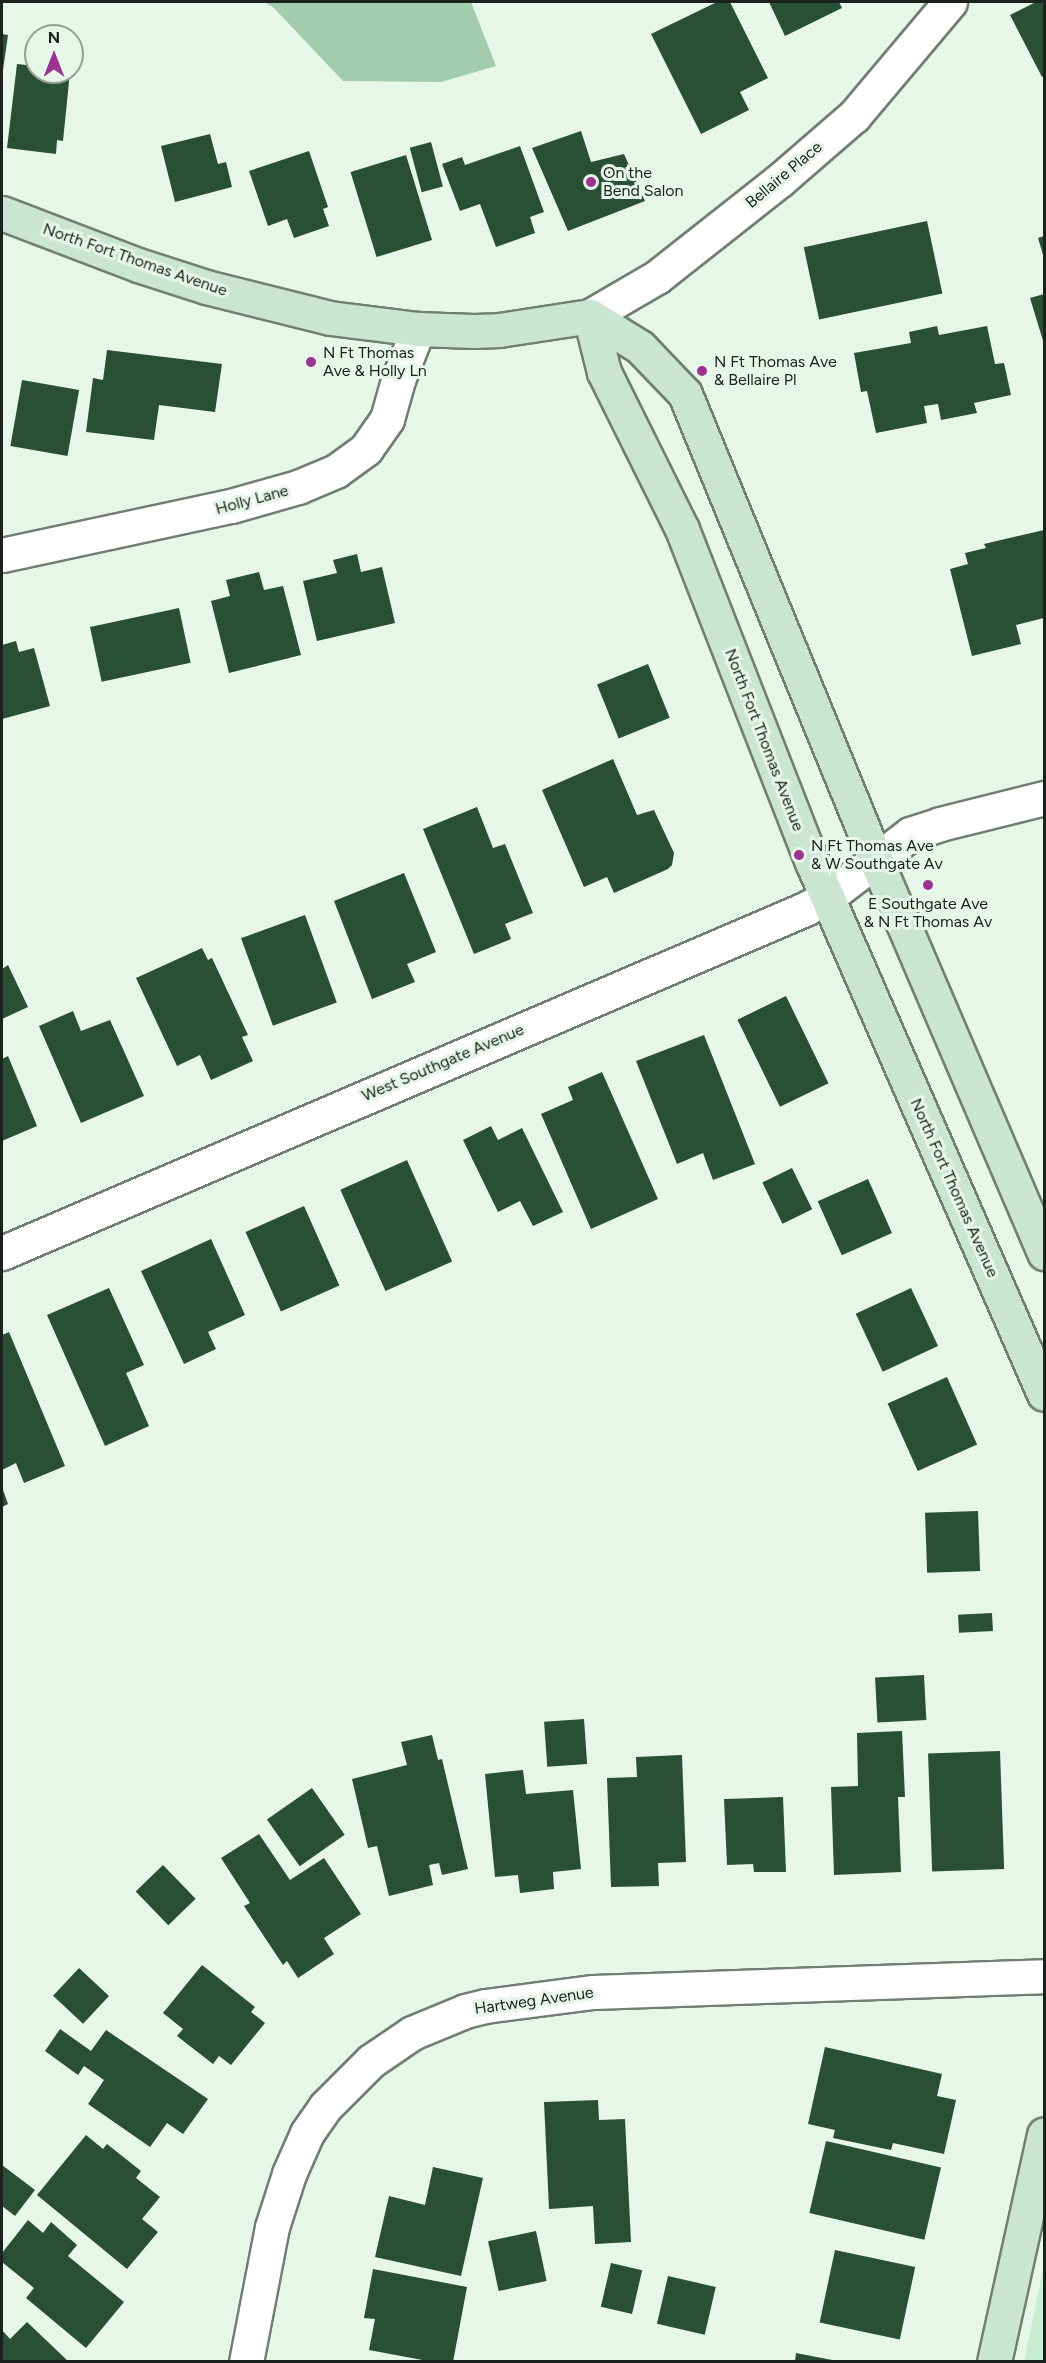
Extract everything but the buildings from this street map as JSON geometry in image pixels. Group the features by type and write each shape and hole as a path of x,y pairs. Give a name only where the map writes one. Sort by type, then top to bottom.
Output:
{"street":[{"name":"Bellaire Place","path":"590,316 657,277 854,116 950,2"},
{"name":"North Fort Thomas Avenue","path":"2,213 138,265 216,290 330,318 418,329 499,330 590,316 604,372 682,529 828,897 1044,1394"},
{"path":"590,316 640,347 685,394 875,858 1044,1253"},
{"name":"Holly Lane","path":"2,555 231,506 298,488 336,471 366,449 387,418 398,380 418,329"},
{"name":"West Southgate Avenue","path":"2,1253 828,897 875,858 910,834 940,824 1044,798"},
{"name":"Hartweg Avenue","path":"246,2361 272,2227 289,2174 307,2133 325,2107 371,2061 412,2034 465,2011 485,2006 593,1992 1044,1976"},
{"path":"994,2361 1044,2134"}],"green space":[{"path":"264,2 471,2 496,66 441,82 343,81 273,7"},
{"path":"1044,2265 1044,2361 1024,2361"}],"place":[{"name":"On the Bend Salon","path":"591,182"},
{"name":"N Ft Thomas Ave & Holly Ln","path":"311,362"},
{"name":"N Ft Thomas Ave & Bellaire Pl","path":"702,371"},
{"name":"N Ft Thomas Ave & W Southgate Av","path":"799,855"},
{"name":"E Southgate Ave & N Ft Thomas Av","path":"928,885"}]}
